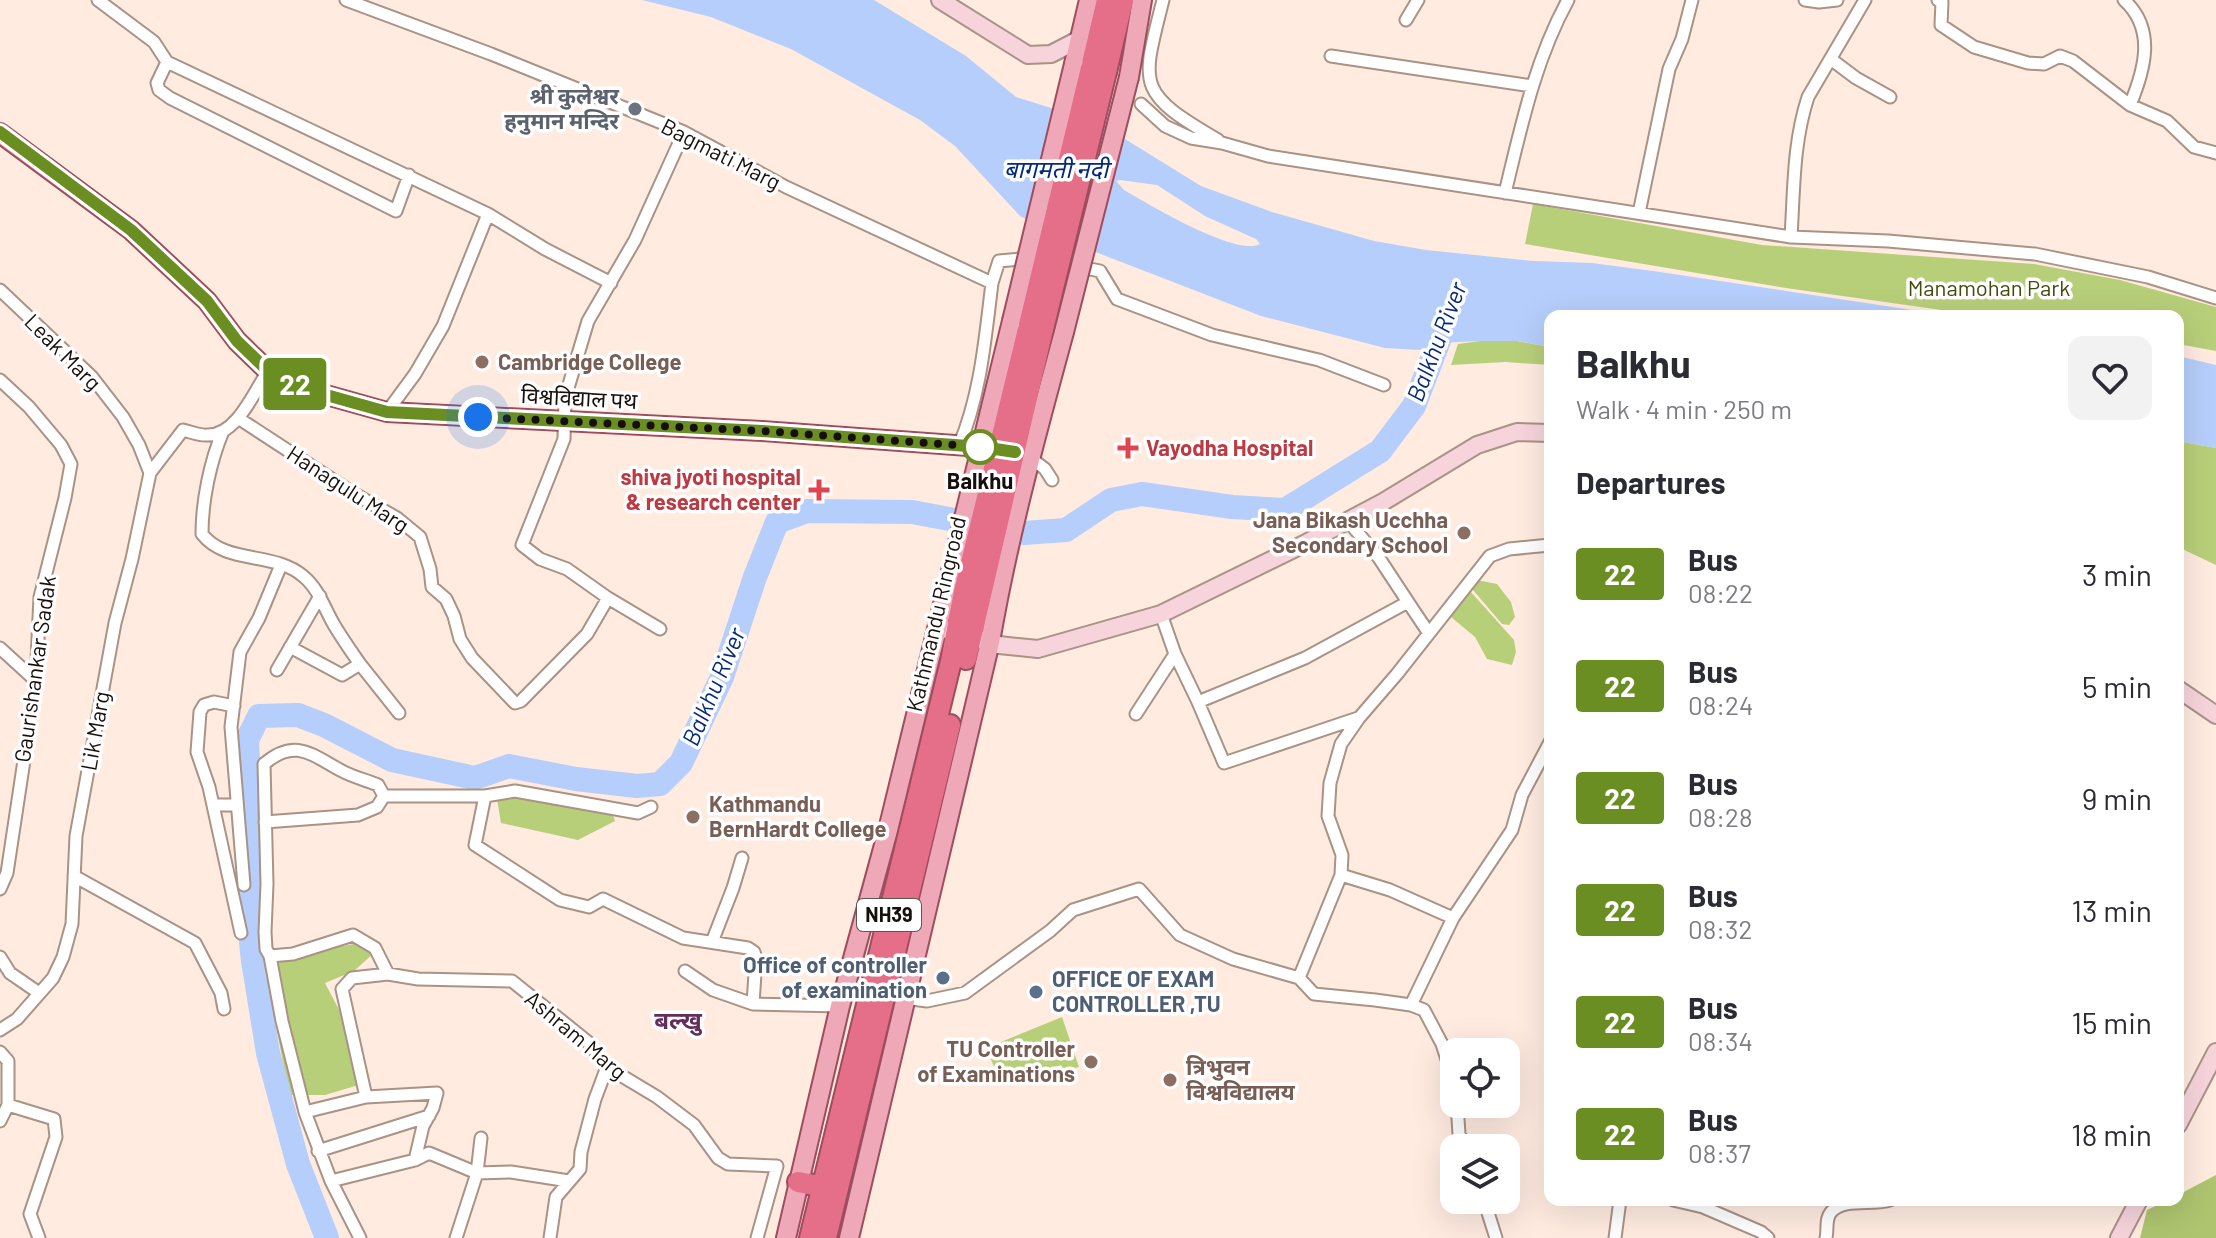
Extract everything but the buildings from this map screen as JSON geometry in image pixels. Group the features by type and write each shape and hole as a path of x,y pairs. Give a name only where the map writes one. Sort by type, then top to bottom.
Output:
{"highway":[{"name":"Kathmandu Ringroad","path":"810,1238 830,1188 964,635 1037,327 1107,0"},
{"name":"Kathmandu Ringroad","path":"1090,68 1123,0"},
{"path":"798,1182 830,1188"},
{"name":"Kathmandu Ringroad","path":"826,1238 830,1188"}],"main road":[{"path":"940,0 1028,55 1051,54 1080,39"},
{"path":"849,1238 904,998 972,594 1037,327 1090,68 1080,39 1089,0"},
{"path":"1037,327 1129,77 1142,0"},
{"name":"विश्वविद्याल पथ","path":"0,133 131,230 207,301 237,341 268,371 312,391 387,412 762,431 1007,452"},
{"path":"964,635 1038,649 1161,614 1236,580 1348,521 1477,445 1517,432 1544,433"},
{"path":"786,1238 840,1006 887,834 964,635"},
{"path":"2184,693 2216,715"},
{"path":"2184,1113 2216,1052"},
{"path":"2119,1238 2136,1206"}],"street":[{"path":"98,0 154,42 167,62 488,214 545,249 611,283"},
{"name":"Bagmati Marg","path":"346,0 491,54 684,132 786,187 992,283"},
{"path":"1163,0 1149,56 1149,83 1154,93 1171,110 1222,143"},
{"path":"1406,20 1418,0"},
{"path":"1505,193 1532,86 1553,28 1568,0"},
{"path":"1639,213 1669,69 1682,39 1692,0"},
{"path":"1805,0 1837,0"},
{"path":"1791,237 1797,132 1808,97 1865,0"},
{"path":"1938,0 1942,2 1941,25 1974,47 2028,63 2044,64 2060,56 2073,61 2130,105 2167,121 2194,147 2216,153"},
{"path":"2124,0 2141,21 2146,40 2139,83 2130,105"},
{"path":"1331,56 1532,86"},
{"path":"1832,60 1890,97"},
{"path":"167,62 157,83 159,90 170,98 396,211 409,175"},
{"path":"1141,104 1165,126 1191,138 1268,156 1791,237 1888,241 2035,254 2148,277 2216,298"},
{"path":"660,629 567,569 540,559 522,545 564,439 565,398 588,321 635,240 684,132"},
{"path":"387,412 415,374 443,326 488,214"},
{"path":"959,446 979,387 992,283 999,261 1024,257 1100,271 1117,299 1162,318 1212,335 1319,360 1384,385"},
{"name":"Leak Marg","path":"0,290 92,377 123,417 150,473"},
{"path":"150,473 183,430 208,435 223,431 238,418 268,371"},
{"name":"Gaurishankar Sadak","path":"0,380 29,407 61,445 71,464 40,597 36,681 7,873 0,889"},
{"name":"Hanagulu Marg","path":"238,418 397,518 420,537 432,587 446,599 460,639 480,667 515,703 528,695 587,634 608,598"},
{"path":"223,431 210,480 202,534 214,547 281,565 302,575 320,596 360,664 399,713"},
{"path":"1007,452 1045,469 1052,480"},
{"name":"Lik Marg","path":"0,1030 17,1019 53,978 63,957 72,924 76,836 115,623 150,473"},
{"path":"1348,521 1379,558 1428,632"},
{"path":"1299,978 1341,875 1342,855 1328,816 1330,783 1341,744 1490,556 1509,549 1544,546"},
{"path":"244,885 231,727 240,652 259,618 281,565"},
{"path":"277,670 320,596"},
{"path":"1198,702 1305,658 1408,602"},
{"path":"1161,614 1175,654 1224,763 1359,718"},
{"path":"290,647 342,675 360,664"},
{"path":"0,648 36,681"},
{"path":"1136,714 1175,654"},
{"path":"234,706 208,702 200,712 197,752 213,805 241,933"},
{"path":"360,1238 331,1181 305,1112 266,949 264,764 283,751 298,750 319,756 344,772 378,785 384,796"},
{"path":"1411,1005 1453,918 1512,830 1522,795 1544,753"},
{"path":"384,796 485,796 515,791 638,813 651,807"},
{"path":"265,822 358,815 377,807 384,796"},
{"path":"485,796 475,845 560,900 589,907 603,899 683,938 754,952 753,1004"},
{"path":"213,805 237,805"},
{"path":"712,942 742,858"},
{"path":"228,872 243,870"},
{"path":"1341,875 1390,890 1453,918"},
{"path":"74,876 195,943 221,993 224,1009"},
{"path":"904,998 927,1001 965,993 1073,910 1139,889 1180,935 1233,959 1299,978 1314,994 1411,1005 1424,1010 1440,1040"},
{"path":"270,956 293,954 353,935 375,948 388,974"},
{"path":"0,957 5,976 39,993"},
{"path":"685,971 713,990 753,1004 840,1006"},
{"name":"Ashram Marg","path":"366,1097 342,989 352,978 388,974 418,979 512,981 588,1042 607,1067 657,1097 694,1125 718,1158 728,1164 777,1166 757,1238"},
{"path":"0,1052 8,1061 8,1105 0,1121"},
{"path":"550,1238 556,1197 580,1169 581,1152 595,1099 607,1067"},
{"path":"305,1112 366,1097 437,1093 423,1126 415,1160"},
{"path":"8,1105 54,1119 56,1137 30,1214 39,1238"},
{"path":"318,1151 429,1116"},
{"path":"456,1238 477,1173 481,1138"},
{"path":"331,1181 415,1160 429,1153 477,1173 511,1172 569,1181"},
{"path":"1615,1238 1619,1206"},
{"path":"1699,1206 1761,1232 1768,1238"},
{"path":"1826,1238 1831,1212 1840,1206"},
{"path":"1488,1214 1496,1238"}],"green space":[{"name":"Manamohan Park","path":"1533,204 1762,245 2034,264 2120,280 2216,307 2216,351 2184,345 2184,310 1942,310 1786,288 1525,244"},
{"path":"1517,341 1544,346 1544,365 1505,362 1451,365 1458,344"},
{"path":"2184,442 2216,448 2216,565 2184,550"},
{"path":"1466,575 1497,584 1511,602 1515,617 1509,625 1502,624 1473,590 1462,582"},
{"path":"1461,584 1514,640 1516,652 1512,665 1487,659 1475,637 1445,612"},
{"path":"496,793 609,804 615,821 578,840 501,823"},
{"path":"359,943 375,952 354,971 325,983 347,1025 362,1084 325,1095 289,1095 264,961"},
{"path":"1062,1017 1079,1067 1064,1071 1061,1065 1002,1085 986,1048"},
{"path":"2216,1175 2216,1238 2140,1238 2147,1210 2155,1206 2184,1206 2184,1192"}],"water":[{"name":"बागमती नदी","path":"642,0 874,0 966,56 1016,97 1099,123 1201,186 1272,212 1374,241 1426,250 1533,261 1592,263 1912,310 1544,310 1544,346 1517,341 1480,341 1438,343 1419,350 1385,348 1261,316 1067,241 1020,216 955,146 920,120 791,49 711,17","holes":["1116,181 1157,185 1205,216 1256,239 1260,244 1248,246 1232,243 1192,227 1124,190"]},
{"path":"2184,357 2216,365 2216,448 2184,442"}],"waterway":[{"name":"Balkhu River","path":"327,1238 298,1164 268,1053 253,961 249,923 251,824 247,740 259,716 298,715 392,760 475,778 509,766 576,779 637,786 660,784 681,763 722,677 777,522 807,511 912,512 1024,533 1066,530 1111,500 1142,494 1232,507 1285,510 1380,451 1414,406 1450,312"}],"bus line":[{"name":"22","path":"0,132 131,230 207,301 237,341 268,371 312,391 387,412 762,431 1015,452"}],"place":[{"name":"श्री कुलेश्वर हनुमान मन्दिर","path":"635,109"},
{"name":"Cambridge College","path":"482,362"},
{"name":"Balkhu","path":"980,447"},
{"name":"Vayodha Hospital","path":"1128,448"},
{"name":"shiva jyoti hospital & research center","path":"819,490"},
{"name":"Jana Bikash Ucchha Secondary School","path":"1464,533"},
{"name":"Kathmandu BernHardt College","path":"693,817"},
{"name":"Office of controller of examination","path":"943,978"},
{"name":"OFFICE OF EXAM CONTROLLER ,TU","path":"1036,992"},
{"name":"TU Controller of Examinations","path":"1091,1062"},
{"name":"त्रिभुवन विश्वविद्यालय","path":"1170,1080"}],"district":[{"name":"बल्खु","path":"678,1021"}],"route":[{"path":"478,417 762,431 980,447"}]}
